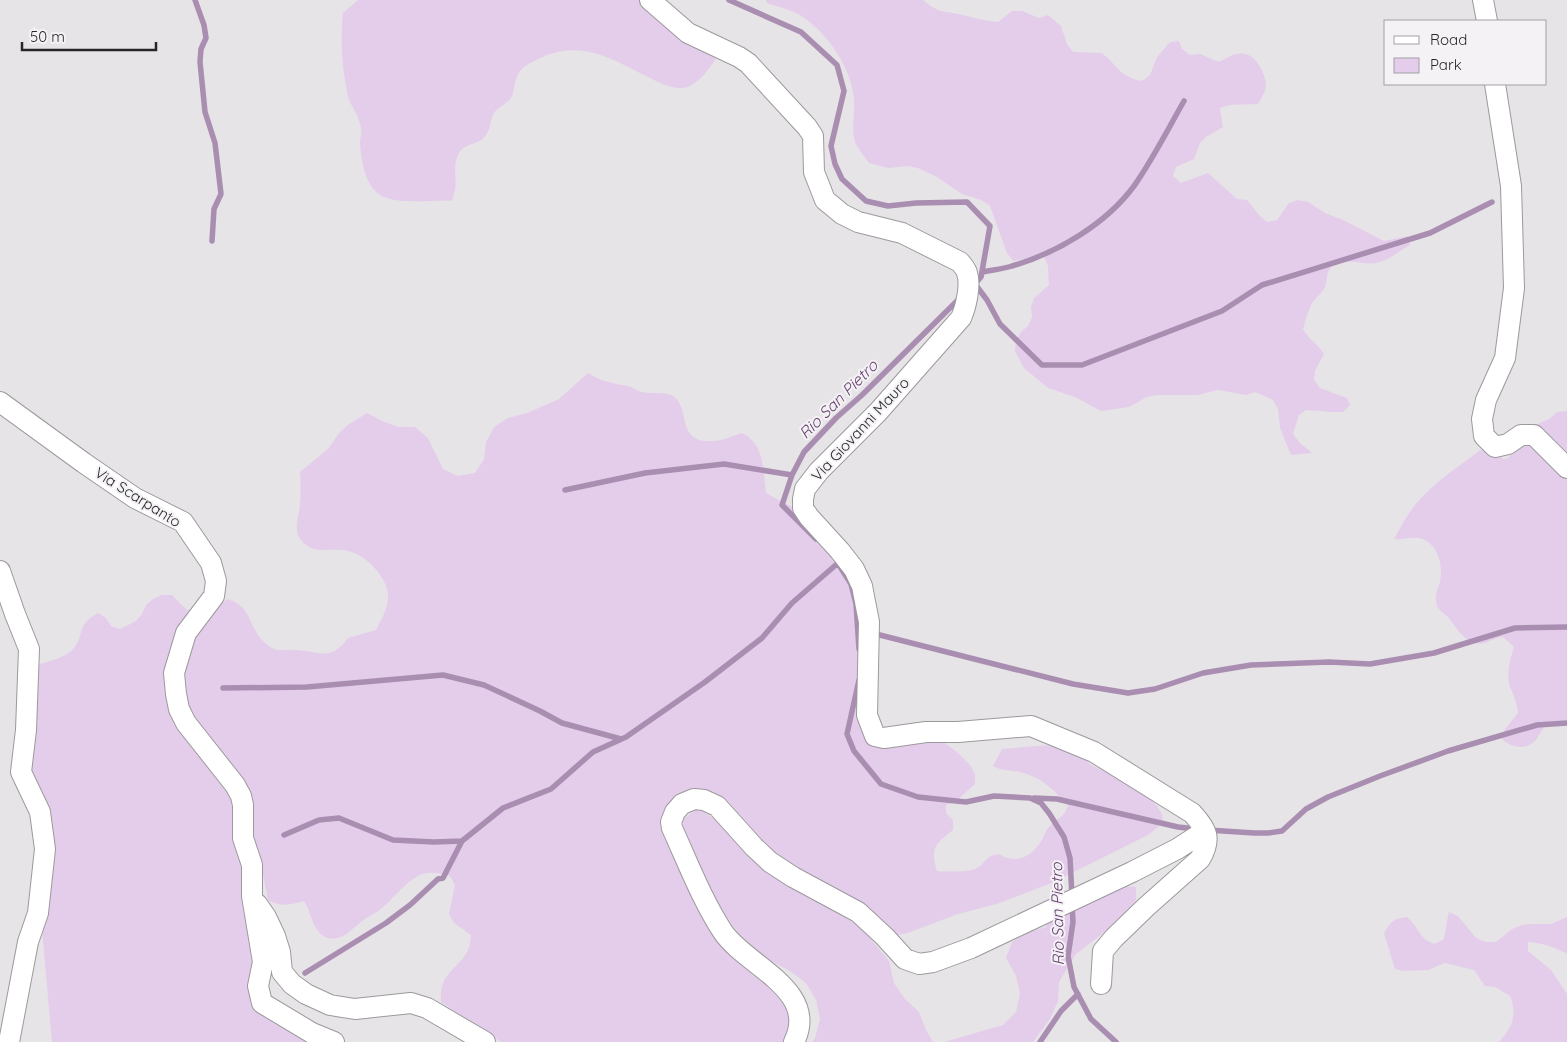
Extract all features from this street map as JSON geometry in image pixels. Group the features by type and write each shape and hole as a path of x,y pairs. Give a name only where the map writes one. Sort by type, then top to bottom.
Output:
{"street":[{"name":"Via Giovanni Mauro","path":"650,0 688,33 748,63 807,127 813,136 814,172 825,200 842,214 858,222 902,233 960,262 967,271 966,308 961,318 885,405 819,471 805,489 803,500 806,513 854,569 862,586 869,622 867,714 870,727 875,736 884,738 926,732 958,732 1031,726 1094,752 1192,813 1205,831"},
{"path":"1483,0 1487,20"},
{"path":"1495,85 1511,186 1514,288 1505,358 1486,400 1482,419 1484,436 1495,448 1508,444 1521,435 1534,435 1567,468"},
{"name":"Via Scarpanto","path":"0,402 135,498 183,522 210,563 216,582 214,596 186,633 174,673 179,709 186,722 236,785 241,796 243,838 252,865 252,896 262,962 258,986 262,1004 312,1033 334,1042"},
{"path":"0,570 29,649 26,730 21,772 40,812 45,848 38,913 28,942 9,1042"},
{"path":"794,1042 800,1030 800,1020 793,1000 782,984 725,935 713,916 672,828 671,822 675,812 682,804 694,799 704,800 717,806 770,862 858,912 905,959 919,964 933,962 980,944 1177,849 1205,831 1207,839 1206,850 1200,859 1139,913 1103,951 1102,984"},
{"path":"252,896 266,917 275,936 280,952 282,972 292,984 306,994 330,1005 355,1009 411,1004 427,1008 485,1042"}],"green space":[{"path":"358,0 639,0 675,30 716,58 698,81 679,88 661,83 615,61 589,52 576,50 562,51 547,55 530,63 518,73 511,98 494,113 486,135 462,149 459,153 456,162 455,190 452,201 395,200 380,195 367,179 361,157 360,123 349,100 346,86 342,44 343,13"},
{"path":"766,0 923,0 942,11 998,22 1012,11 1022,11 1039,18 1048,15 1061,26 1067,44 1073,52 1102,53 1124,74 1142,81 1150,75 1157,57 1170,42 1179,41 1182,49 1190,55 1200,54 1219,62 1238,54 1249,55 1257,62 1266,82 1265,91 1258,104 1229,105 1220,108 1223,127 1206,137 1200,143 1194,159 1176,167 1173,176 1181,183 1208,173 1237,199 1247,200 1267,222 1277,220 1289,203 1298,200 1308,202 1325,213 1384,241 1408,236 1410,245 1380,262 1370,264 1344,262 1333,265 1328,272 1324,289 1312,303 1307,316 1303,329 1324,354 1315,371 1314,380 1320,388 1347,398 1350,405 1343,412 1306,410 1299,415 1293,434 1312,453 1291,455 1280,428 1278,409 1273,400 1255,392 1246,395 1218,390 1198,395 1156,395 1147,397 1129,407 1101,411 1075,397 1048,388 1024,368 1015,351 1016,341 1021,332 1028,326 1032,317 1031,307 1034,298 1049,285 1048,266 1044,257 1013,261 1007,253 990,206 981,200 962,194 937,177 918,168 908,166 888,168 869,163 855,141 852,88 849,76 837,53 821,32 803,17 767,3"},
{"path":"588,373 603,380 631,387 641,392 665,393 676,398 692,436 700,440 720,440 742,433 750,438 759,451 766,493 794,508 857,584 866,732 942,741 971,766 975,775 975,784 955,802 946,805 946,813 953,820 953,830 938,843 934,852 937,871 956,872 975,869 990,856 999,854 1010,859 1027,856 1036,848 1048,828 1066,810 1068,806 1063,800 1035,777 993,766 1002,749 1059,745 1077,752 1091,765 1127,782 1150,799 1162,814 1163,823 1148,835 1049,884 997,904 958,914 898,935 889,932 771,852 739,814 722,801 667,807 662,820 669,845 697,897 788,1004 794,1030 784,1042 501,1042 441,1002 441,990 444,981 465,955 471,935 454,923 449,914 455,885 450,876 435,873 420,875 405,886 380,910 362,921 344,936 333,939 319,932 304,901 286,905 268,900 262,870 249,827 196,726 194,714 187,701 184,687 186,657 198,629 216,607 228,599 242,607 259,636 268,646 276,650 330,653 342,645 348,638 376,630 388,599 386,587 379,573 368,561 355,553 342,550 311,548 298,535 297,526 301,495 300,472 329,448 339,433 349,424 367,413 398,427 415,427 428,438 443,469 458,476 475,473 484,459 486,442 494,427 508,418 527,413 559,399"},
{"path":"1567,411 1567,724 1547,724 1535,741 1526,746 1518,747 1502,739 1505,729 1518,713 1508,677 1514,647 1503,637 1479,644 1463,636 1436,603 1441,569 1439,558 1434,548 1430,543 1421,539 1394,539 1407,516 1419,501 1451,471 1482,449 1504,459 1508,458 1533,426 1549,419 1557,412"},
{"path":"162,595 172,595 186,609 195,612 168,676 236,804 243,865 242,903 255,962 251,994 316,1042 52,1042 42,930 43,895 27,772 38,665 71,651 78,641 86,622 98,613 106,618 111,626 120,629 136,621 146,605"},
{"path":"697,808 720,822 759,866 861,927 889,961 894,983 905,999 919,1012 933,1042 812,1042 815,1038 820,1019 816,1000 806,983 790,971 773,962 738,933 716,902 683,834 683,820"},
{"path":"1119,886 1136,887 1136,900 1123,918 1076,954 1059,982 1058,1001 1050,1019 1033,1042 944,1042 1003,1025 1016,1012 1020,994 1016,976 1006,958 1012,942 1029,932 1046,927 1049,911"},
{"path":"1449,912 1458,916 1476,938 1486,942 1496,942 1512,929 1522,925 1551,924 1567,917 1567,954 1558,949 1528,942 1528,951 1551,970 1567,994 1567,1042 1499,1042 1512,1020 1513,1009 1510,996 1495,987 1485,986 1474,970 1445,963 1428,970 1403,971 1395,969 1384,933 1388,926 1399,918 1407,917 1425,939 1434,944 1443,940"}],"waterway":[{"path":"195,0 204,25 206,38 201,49 200,62 205,112 215,143 221,194 214,209 212,241"},
{"name":"Rio San Pietro","path":"729,0 801,32 837,65 844,91 831,146 835,164 842,179 866,201 888,206 916,203 967,202 990,226 981,277 974,285"},
{"path":"982,272 1009,267 1046,253 1095,225 1123,200 1134,186 1154,155 1184,101"},
{"path":"975,284 987,300 1000,324 1042,365 1082,365 1222,311 1262,285 1430,233 1492,202"},
{"name":"Rio San Pietro","path":"816,539 782,505 792,475 804,452 836,418 862,395 960,298"},
{"path":"565,490 645,473 724,464 792,475"},
{"path":"284,835 319,820 339,818 393,840 462,841 503,808 551,789 593,752 626,737 705,682 762,638 792,603 838,563"},
{"name":"Rio San Pietro","path":"839,565 851,584 856,604 859,649"},
{"path":"872,633 1073,684 1128,693 1155,689 1203,673 1251,665 1329,662 1370,664 1434,653 1515,628 1567,627"},
{"path":"223,688 307,687 443,675 484,685 562,723 621,739"},
{"name":"Rio San Pietro","path":"859,680 847,734 854,751 881,784 918,797 966,802 994,796 1030,798 1041,803 1064,837 1070,858 1072,896"},
{"path":"1208,830 1254,833 1282,831 1306,809 1328,797 1380,776 1448,751 1537,725 1567,723"},
{"path":"1034,798 1057,799 1178,827 1196,829"},
{"path":"305,973 386,923 410,905 438,879 443,878 462,841"},
{"name":"Rio San Pietro","path":"1072,905 1073,922 1068,956 1074,987 1091,1019 1116,1042"},
{"path":"1040,1042 1061,1011 1078,994"}]}
